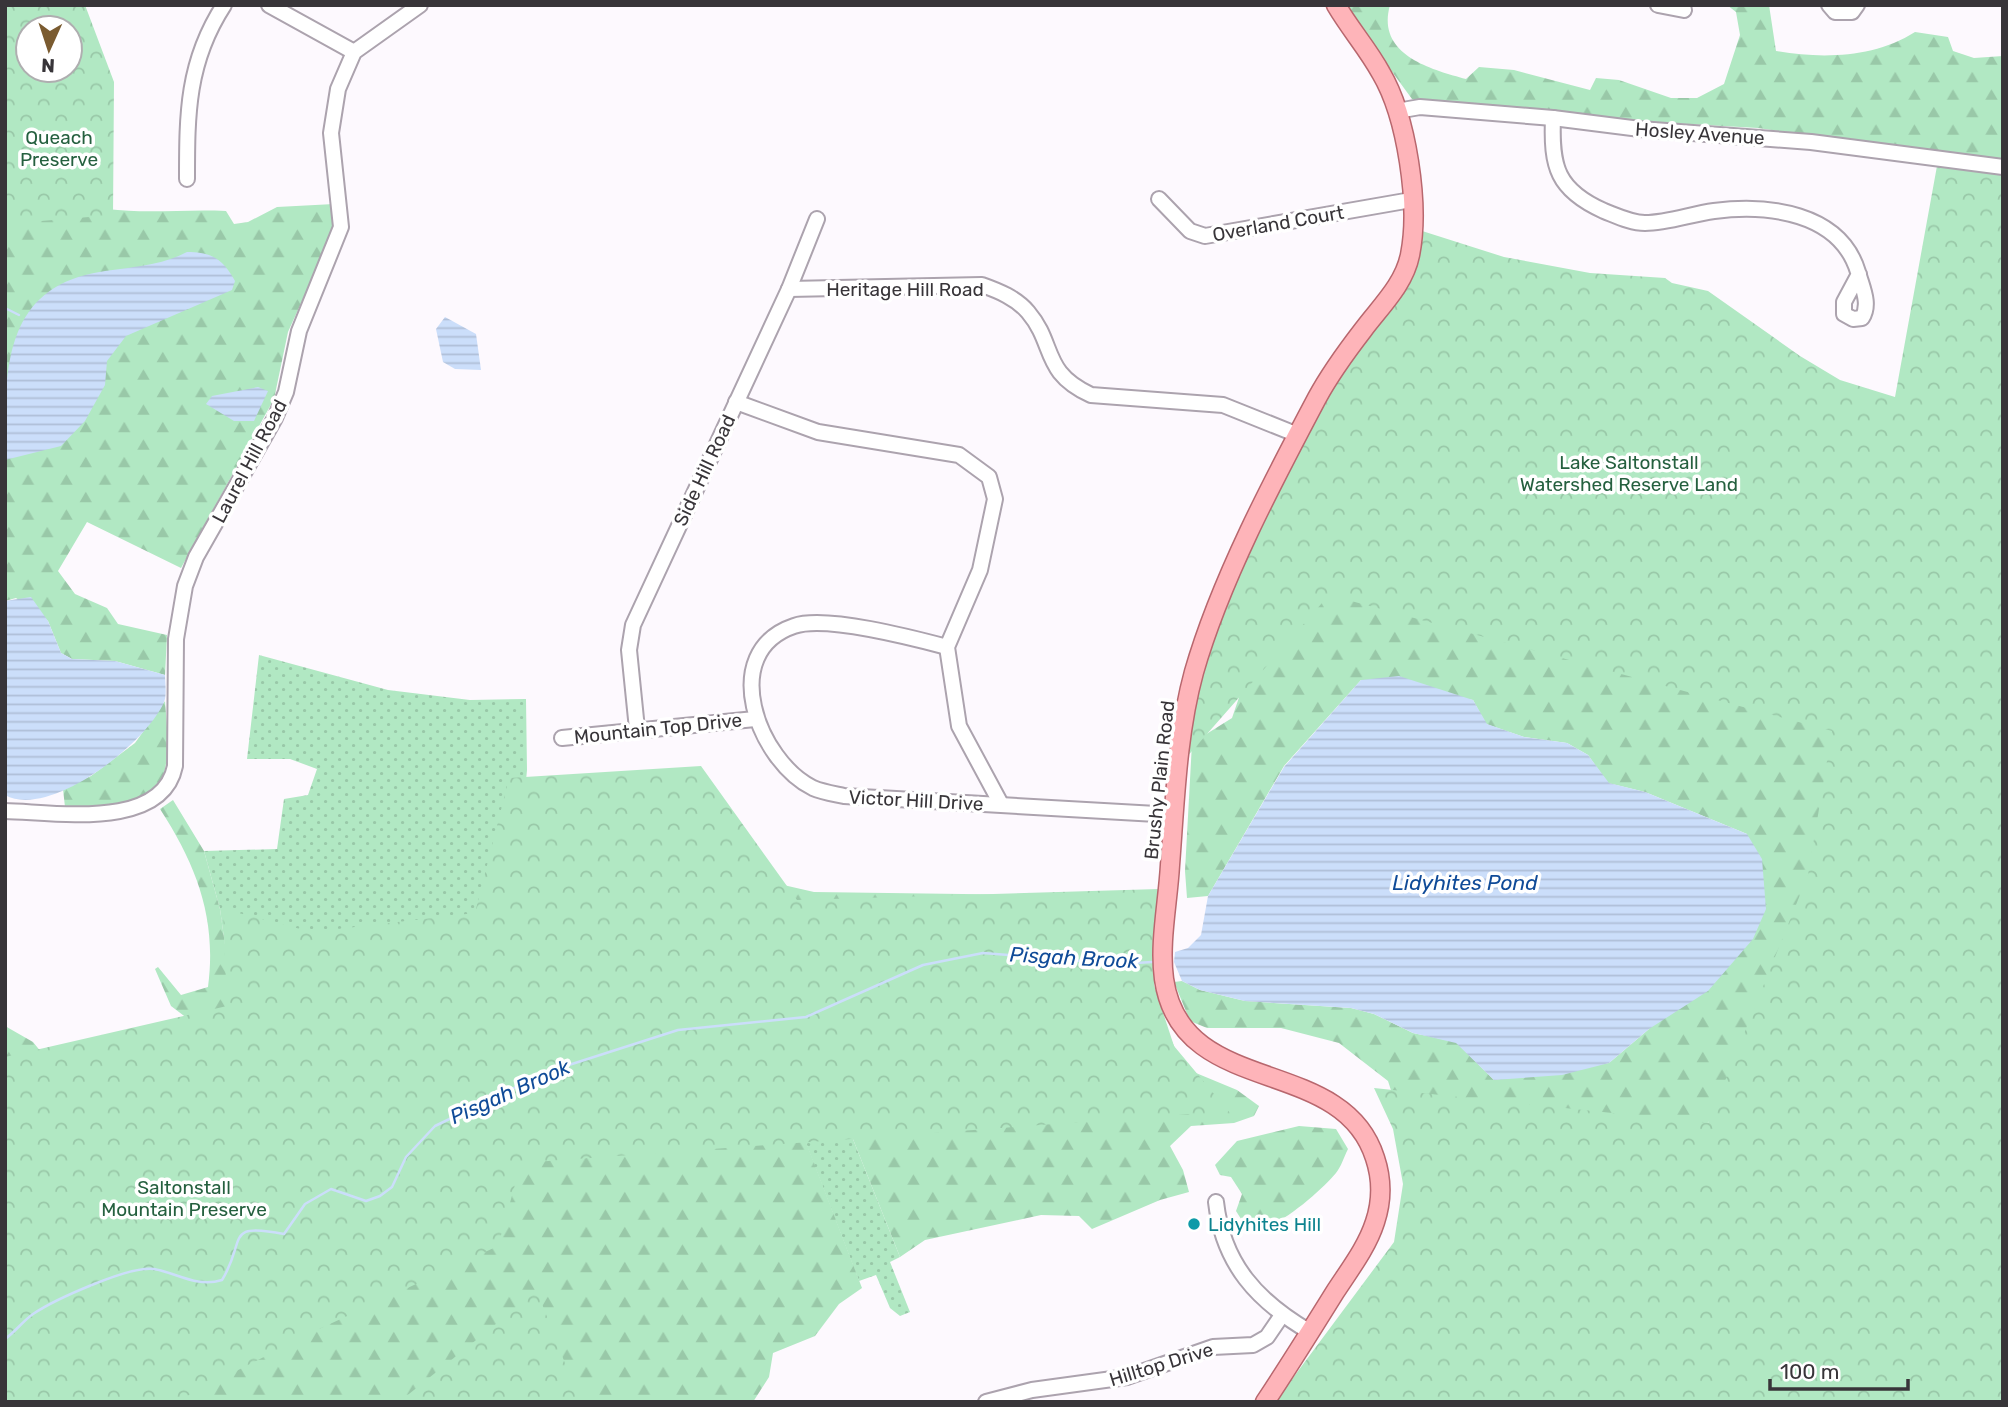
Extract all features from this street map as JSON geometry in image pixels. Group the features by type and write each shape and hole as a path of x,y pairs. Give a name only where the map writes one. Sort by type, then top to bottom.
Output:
{"main road":[{"name":"Brushy Plain Road","path":"1265,1402 1372,1230 1381,1190 1374,1154 1353,1120 1329,1100 1214,1055 1200,1045 1179,1021 1167,992 1163,967 1180,747 1195,668 1244,548 1298,435 1338,363 1402,277 1412,239 1405,144 1397,111 1380,70 1336,5"}],"street":[{"path":"187,179 187,99 208,30 224,5"},
{"path":"269,5 354,52 420,5"},
{"path":"1658,5 1684,10"},
{"path":"1829,5 1835,12 1852,12 1857,5"},
{"name":"Laurel Hill Road","path":"5,811 129,810 155,799 172,779 175,766 177,627 185,586 196,557 275,418 286,392 299,331 335,248 341,209 331,133 342,78 354,52"},
{"name":"Hosley Avenue","path":"1397,111 1420,107 1553,118 1640,129 1811,142 2003,167"},
{"path":"1553,118 1555,165 1562,180 1573,195 1598,208 1634,222 1647,223 1738,209 1768,209 1791,214 1815,222 1847,247 1859,274"},
{"name":"Overland Court","path":"1159,199 1190,231 1205,236 1411,200"},
{"name":"Side Hill Road","path":"637,729 629,650 633,625 789,289 817,219"},
{"name":"Heritage Hill Road","path":"789,289 982,285 1005,293 1028,313 1058,373 1076,388 1091,395 1223,405 1298,435"},
{"path":"736,402 818,432 959,456 989,477 995,499 980,570 947,647 959,726 1001,804"},
{"path":"755,719 751,701 753,676 761,648 778,634 796,625 893,633 947,647"},
{"name":"Mountain Top Drive","path":"562,737 755,719"},
{"name":"Victor Hill Drive","path":"755,719 794,774 814,788 844,796 1174,815"},
{"path":"1216,1202 1223,1241 1236,1268 1259,1297 1310,1332"},
{"name":"Hilltop Drive","path":"986,1402 1032,1390 1127,1377 1199,1350 1253,1345 1268,1337 1282,1315"}],"green space":[{"path":"5,5 80,5 81,14 14,14 14,84 84,84 84,35 107,209 226,211 234,224 248,222 277,207 334,204 333,225 326,248 288,332 274,399 181,568 87,522 58,571 75,594 107,608 118,624 167,635 165,675 115,661 72,659 61,653 48,621 16,598 5,601"},
{"name":"Queach Preserve","path":"5,5 85,5 114,82 113,215 5,224"},
{"path":"1343,5 1390,5 1388,22 1391,36 1398,47 1422,64 1466,79 1479,67 1514,70 1590,90 1596,78 1619,80 1671,98 1697,98 1724,84 1740,35 1736,12 1727,5 1769,5 1776,51 1793,54 1865,52 1899,41 1915,32 1948,37 1953,51 1974,58 2003,56 2003,160 1961,157 1758,128 1634,121 1412,99"},
{"name":"Lake Saltonstall Watershed Reserve Land","path":"1937,166 2003,172 2003,1402 1275,1402 1394,1242 1403,1184 1393,1129 1374,1088 1708,1123 1808,875 1832,731 1329,595 1185,759 1199,690 1220,621 1247,553 1312,419 1419,230 1504,257 1590,273 1665,278 1672,283 1708,291 1800,356 1840,380 1895,397"},
{"path":"1295,533 2003,772 1473,1402 1395,1249 1414,1162 1388,1081 1339,1043 1281,1028 1207,1028 1190,1021 1174,982 1182,981 1200,990 1245,1001 1351,1008 1374,1014 1413,1033 1456,1042 1494,1080 1609,1063 1649,1029 1747,834 1645,792 1608,783 1588,755 1567,743 1524,737 1486,724 1473,700 1361,680 1284,766 1208,896 1187,898 1185,871 1192,743 1232,718"},
{"path":"259,655 388,690 470,700 526,699 527,770 512,932 228,967 220,909 204,851 277,849 284,799 308,795 317,769 290,759 247,759"},
{"path":"165,701 167,759 164,774 149,796 136,802 118,805 65,807 63,789 91,776 135,743"},
{"name":"Saltonstall Mountain Preserve","path":"701,766 797,900 1159,889 1154,985 1174,1046 1235,1119 1192,1114 521,1163 498,1246 317,1330 175,1402 5,1402 5,1057 227,1006 223,909 312,932 475,913 509,778"},
{"name":"Saltonstall Mountain Preserve","path":"173,800 204,851 220,909 228,966 766,881 814,892 1042,895 1145,981 1179,1057 1196,1073 1237,1090 1259,1106 1254,1116 1234,1123 1191,1126 1170,1146 1183,1170 1189,1192 1160,1200 1092,1229 1079,1216 1041,1215 925,1240 900,1257 807,1024 765,1035 862,1288 839,1304 815,1336 773,1353 769,1377 753,1402 5,1402 5,1026 33,1042 50,1063 204,1031 171,1006 155,969 158,967 181,995 208,987 210,939 207,916 194,872 160,809"},
{"path":"807,1024 900,1257 890,1262 910,1312 900,1316 890,1308 876,1275 859,1281 764,1034"},
{"path":"1299,1126 1336,1129 1348,1149 1341,1165 1321,1189 1298,1208 1264,1228 1249,1227 1236,1211 1242,1194 1231,1177 1220,1175 1215,1165 1237,1141"},
{"path":"537,1291 580,1402 399,1402"}],"water":[{"path":"187,252 210,255 221,262 235,281 232,290 126,336 107,361 105,385 85,421 61,446 5,460 8,369 14,342 25,319 40,299 63,283 94,273 153,264"},
{"path":"445,317 476,334 481,370 455,369 443,362 436,329"},
{"path":"258,387 268,391 254,421 234,421 206,404 212,396"},
{"path":"31,597 48,621 61,653 72,659 115,661 165,675 166,692 164,702 154,719 118,756 70,787 46,797 24,800 5,795 5,601"},
{"name":"Lidyhites Pond","path":"1399,676 1473,700 1487,724 1524,737 1567,743 1588,755 1609,783 1645,792 1747,834 1762,859 1766,909 1753,939 1708,991 1649,1029 1609,1063 1562,1075 1494,1080 1456,1043 1413,1033 1374,1014 1351,1008 1245,1001 1200,990 1182,981 1174,962 1175,952 1188,948 1201,935 1208,896 1284,767 1361,680"}],"waterway":[{"path":"5,308 19,315"},
{"name":"Pisgah Brook","path":"5,1339 43,1308 128,1272 154,1269 196,1281 222,1280 244,1233 252,1230 284,1234 305,1204 331,1189 366,1201 380,1196 392,1187 406,1157 435,1126 547,1072 678,1030 806,1017 923,965 983,953 1120,964 1152,962"}],"place":[{"name":"Lidyhites Hill","path":"1194,1224"}]}
